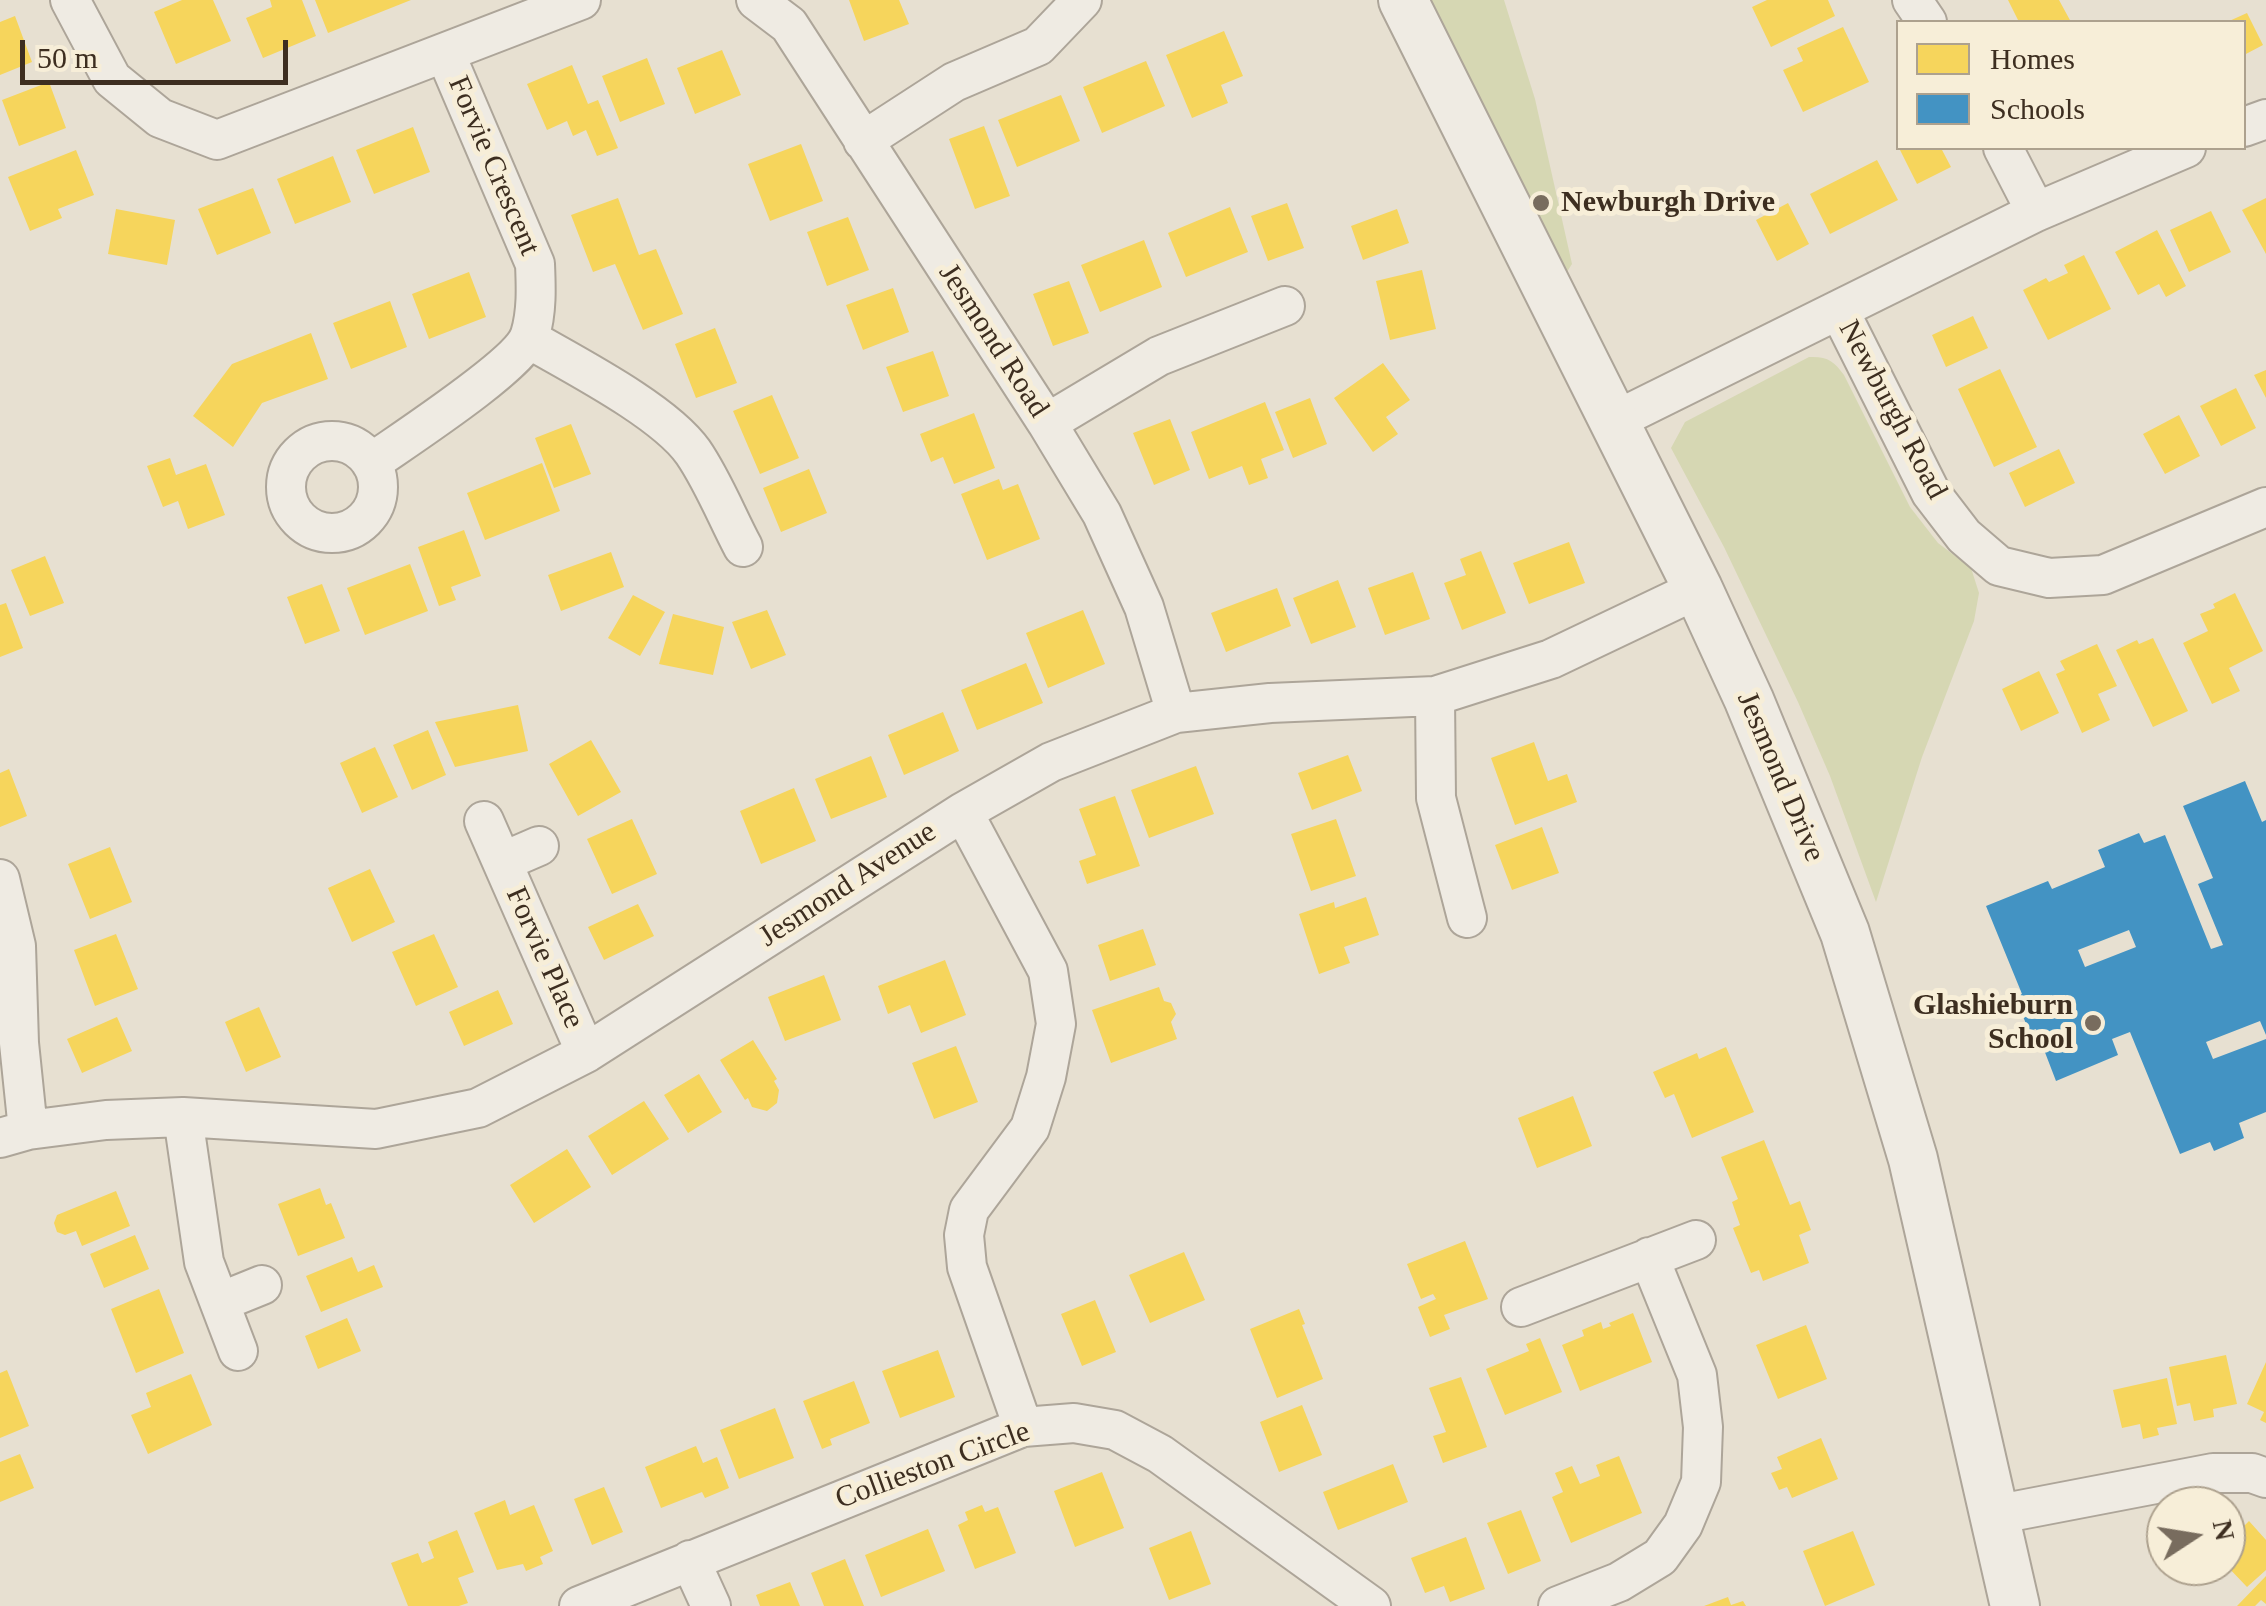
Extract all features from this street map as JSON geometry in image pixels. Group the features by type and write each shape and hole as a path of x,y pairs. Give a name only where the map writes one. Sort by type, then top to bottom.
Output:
{"street":[{"path":"70,0 112,79 160,118 217,140 581,0"},
{"name":"Jesmond Road","path":"756,0 790,25 1102,514 1144,608 1176,713"},
{"path":"863,141 954,82 1038,46 1082,0"},
{"name":"Jesmond Drive","path":"1403,0 1698,588 1845,933 1913,1158 2015,1606"},
{"name":"Forvie Crescent","path":"445,52 535,264 536,297 529,339"},
{"path":"2004,150 2036,212"},
{"path":"1614,420 2036,212 2181,150"},
{"path":"1048,424 1159,356 1285,306"},
{"name":"Newburgh Road","path":"1839,310 1932,493 1964,536 1998,566 2049,578 2103,575 2266,507"},
{"path":"371,462 488,380 529,339 618,392 692,450 743,548"},
{"name":"Jesmond Avenue","path":"14,1134 106,1120 183,1116 376,1129 478,1108 586,1053 963,812 1051,762 1176,713 1270,703 1435,696 1550,659 1698,588"},
{"path":"1435,696 1436,798 1468,918"},
{"path":"963,812 1048,970 1056,1024 1046,1077 1030,1128 969,1210 964,1235 967,1267 1023,1427"},
{"name":"Forvie Place","path":"484,821 586,1053"},
{"name":"Forvie Place","path":"502,862 539,846"},
{"path":"0,879 16,946 20,1043 14,1134"},
{"path":"183,1116 204,1262 238,1351"},
{"path":"1522,1306 1696,1240"},
{"path":"1558,1606 1620,1582 1660,1557 1683,1526 1701,1482 1703,1427 1697,1375 1649,1257"},
{"path":"220,1302 262,1285"},
{"name":"Collieston Circle","path":"579,1606 1023,1427 1074,1424 1115,1430 1160,1454 1372,1606"},
{"path":"1994,1514 2213,1473 2252,1473 2266,1478"},
{"path":"690,1560 710,1606"}],"green space":[{"path":"1425,0 1504,0 1535,99 1572,264 1563,278"},
{"path":"1809,357 1830,360 1844,375 1910,507 1938,543 1971,568 1979,593 1974,621 1922,757 1876,902 1798,702 1724,547 1671,448 1685,422"}],"building: Homes":[{"path":"182,0 213,0 231,41 176,64 154,12"},
{"path":"270,0 302,0 316,36 263,58 246,18 272,7"},
{"path":"315,0 411,0 328,33"},
{"path":"849,0 899,0 909,24 864,41"},
{"path":"1767,0 1828,0 1835,16 1771,47 1752,7"},
{"path":"2008,0 2059,0 2070,20 2018,20"},
{"path":"2247,13 2263,45 2246,54 2246,20 2231,20"},
{"path":"15,16 32,62 0,75 0,22"},
{"path":"1843,27 1869,82 1803,112 1783,70 1803,61 1797,48"},
{"path":"1224,31 1243,76 1221,85 1228,103 1192,118 1166,55"},
{"path":"722,50 741,95 695,114 677,68"},
{"path":"647,58 665,104 620,122 602,76"},
{"path":"1146,61 1165,106 1102,133 1083,87"},
{"path":"572,65 588,104 598,100 618,148 597,156 586,130 573,136 567,121 547,130 527,84"},
{"path":"49,82 66,128 19,146 2,100"},
{"path":"1061,95 1080,141 1017,167 998,120"},
{"path":"984,126 1010,196 975,209 949,139"},
{"path":"413,127 430,172 374,194 356,150"},
{"path":"801,144 823,201 770,221 748,164"},
{"path":"76,150 94,195 58,209 62,218 30,231 8,177"},
{"path":"1900,150 1942,150 1951,167 1917,184"},
{"path":"333,156 351,202 295,224 277,179"},
{"path":"1877,160 1898,200 1830,234 1810,194"},
{"path":"253,188 271,233 217,255 198,209"},
{"path":"618,198 639,255 656,249 683,314 643,330 615,264 593,272 571,215"},
{"path":"2266,198 2266,254 2242,210"},
{"path":"1287,203 1304,248 1268,261 1251,216"},
{"path":"1788,203 1809,244 1777,261 1756,220"},
{"path":"1230,207 1248,252 1186,277 1168,233"},
{"path":"116,209 175,220 167,265 108,254"},
{"path":"1397,209 1409,243 1363,260 1351,226"},
{"path":"2211,211 2231,252 2189,272 2170,230"},
{"path":"848,217 869,270 827,286 807,232"},
{"path":"2157,230 2186,286 2166,297 2159,284 2138,295 2115,252"},
{"path":"1144,240 1162,287 1100,312 1081,265"},
{"path":"2084,255 2111,309 2048,340 2023,290 2046,278 2049,282 2068,273 2064,265"},
{"path":"1422,270 1436,329 1390,340 1376,281"},
{"path":"469,272 486,317 429,339 412,294"},
{"path":"1069,281 1089,333 1053,346 1033,294"},
{"path":"893,288 909,332 863,350 846,305"},
{"path":"390,301 407,347 351,369 333,323"},
{"path":"1973,316 1988,348 1946,367 1932,335"},
{"path":"715,328 737,383 696,398 675,344"},
{"path":"311,333 328,379 262,403 233,447 193,416 232,364"},
{"path":"933,351 949,396 903,412 886,367"},
{"path":"1383,363 1410,400 1386,417 1398,434 1373,452 1334,398"},
{"path":"2000,369 2037,447 1994,467 1958,389"},
{"path":"2266,370 2266,398 2254,375"},
{"path":"2236,388 2256,428 2221,446 2200,406"},
{"path":"772,395 799,458 760,474 733,411"},
{"path":"1310,398 1327,444 1293,458 1275,412"},
{"path":"1265,402 1284,450 1261,459 1268,478 1249,485 1242,466 1209,479 1191,432"},
{"path":"974,413 995,468 954,484 943,457 931,462 920,434"},
{"path":"2179,415 2200,456 2165,474 2143,434"},
{"path":"1170,419 1190,470 1154,485 1133,433"},
{"path":"571,424 591,474 554,488 535,438"},
{"path":"2059,449 2075,483 2025,507 2009,473"},
{"path":"170,458 176,475 206,464 225,515 188,529 178,501 163,507 147,466"},
{"path":"542,463 560,511 485,540 467,493"},
{"path":"809,469 827,513 781,532 763,488"},
{"path":"999,479 1003,490 1018,484 1040,539 987,560 961,494"},
{"path":"464,530 481,576 451,587 456,600 439,606 418,547"},
{"path":"1569,542 1585,583 1529,604 1513,563"},
{"path":"1481,551 1506,613 1462,630 1444,583 1466,575 1460,559"},
{"path":"611,552 624,587 561,611 548,575"},
{"path":"45,556 64,603 30,616 11,570"},
{"path":"410,564 428,611 365,635 347,588"},
{"path":"1413,572 1430,619 1385,635 1368,588"},
{"path":"1338,580 1356,627 1311,644 1293,598"},
{"path":"322,584 340,631 305,644 287,597"},
{"path":"1277,588 1291,626 1226,652 1211,613"},
{"path":"2235,593 2263,651 2229,668 2240,691 2212,704 2183,643 2208,631 2200,614"},
{"path":"633,595 665,612 640,656 608,638"},
{"path":"6,603 23,648 0,657 0,605"},
{"path":"767,610 786,655 751,669 732,622"},
{"path":"1083,610 1105,664 1048,688 1026,633"},
{"path":"673,614 724,627 713,675 659,664"},
{"path":"2153,638 2188,711 2153,727 2116,650 2137,640 2139,644"},
{"path":"2097,644 2117,686 2098,694 2110,720 2082,733 2056,674 2065,670 2060,661"},
{"path":"1026,663 1043,703 977,730 961,690"},
{"path":"2039,671 2059,713 2021,731 2002,689"},
{"path":"518,705 528,751 455,767 435,722"},
{"path":"943,712 959,751 904,775 888,735"},
{"path":"428,730 446,775 412,790 393,745"},
{"path":"591,740 621,792 578,816 549,764"},
{"path":"1534,742 1548,781 1567,774 1577,802 1515,825 1491,758"},
{"path":"375,747 398,797 362,813 340,763"},
{"path":"1348,755 1362,791 1312,810 1298,773"},
{"path":"871,756 887,797 831,819 815,779"},
{"path":"1196,766 1214,814 1149,838 1131,790"},
{"path":"9,769 27,816 0,827 0,773"},
{"path":"794,788 816,841 761,864 740,811"},
{"path":"1115,796 1140,866 1087,884 1079,861 1096,855 1079,809"},
{"path":"632,819 657,874 612,894 587,839"},
{"path":"1336,819 1356,876 1311,891 1291,834"},
{"path":"1542,827 1559,873 1512,890 1495,845"},
{"path":"110,847 132,902 90,919 68,864"},
{"path":"370,869 395,922 352,942 328,888"},
{"path":"1366,897 1379,935 1344,947 1350,963 1319,974 1299,914 1334,902 1335,908"},
{"path":"638,904 654,936 604,960 588,927"},
{"path":"1143,929 1156,965 1110,981 1098,945"},
{"path":"116,934 138,989 95,1006 74,950"},
{"path":"434,934 458,987 416,1006 392,952"},
{"path":"945,960 966,1015 921,1033 910,1005 888,1014 878,986"},
{"path":"824,975 841,1020 785,1041 768,997"},
{"path":"1159,987 1164,1001 1171,1003 1176,1014 1171,1022 1177,1039 1111,1063 1092,1010"},
{"path":"498,990 513,1024 464,1046 449,1012"},
{"path":"259,1007 281,1057 246,1072 225,1022"},
{"path":"117,1017 132,1051 82,1073 67,1039"},
{"path":"753,1040 777,1079 777,1103 767,1111 752,1107 748,1098 745,1100 720,1060"},
{"path":"956,1046 978,1102 934,1119 912,1063"},
{"path":"1726,1047 1754,1112 1692,1138 1674,1094 1665,1098 1653,1072 1697,1053 1699,1059"},
{"path":"699,1074 722,1112 688,1133 664,1095"},
{"path":"1573,1096 1592,1146 1537,1168 1518,1118"},
{"path":"644,1101 669,1139 612,1175 588,1136"},
{"path":"1764,1140 1790,1205 1800,1201 1811,1230 1799,1235 1809,1263 1763,1281 1759,1270 1751,1273 1733,1228 1740,1225 1732,1202 1738,1199 1721,1157"},
{"path":"567,1149 591,1187 534,1223 510,1185"},
{"path":"320,1188 326,1205 331,1203 345,1238 298,1256 278,1204"},
{"path":"116,1191 130,1226 82,1246 76,1231 65,1235 57,1232 57,1215"},
{"path":"135,1235 149,1269 104,1288 90,1254"},
{"path":"1465,1241 1488,1299 1444,1315 1450,1329 1430,1337 1418,1307 1436,1299 1433,1294 1421,1299 1407,1264"},
{"path":"1184,1252 1205,1300 1150,1323 1129,1275"},
{"path":"352,1257 358,1272 374,1265 383,1287 321,1312 306,1276"},
{"path":"159,1289 184,1353 136,1373 111,1309"},
{"path":"1095,1300 1116,1352 1082,1366 1061,1314"},
{"path":"1299,1309 1323,1379 1277,1398 1250,1329"},
{"path":"1633,1313 1652,1362 1580,1391 1562,1345 1584,1336 1582,1330 1601,1322 1603,1329"},
{"path":"347,1318 361,1351 318,1369 305,1336"},
{"path":"1806,1325 1827,1379 1778,1399 1756,1345"},
{"path":"1540,1338 1562,1392 1505,1415 1486,1369 1529,1351 1526,1344"},
{"path":"938,1350 955,1397 900,1418 882,1371"},
{"path":"2226,1355 2237,1404 2213,1409 2214,1417 2194,1421 2190,1403 2177,1406 2169,1367"},
{"path":"2266,1362 2266,1423 2260,1420 2264,1412 2247,1404"},
{"path":"7,1370 29,1426 0,1438 0,1373"},
{"path":"191,1374 212,1425 148,1454 131,1415 151,1407 146,1393"},
{"path":"1461,1377 1487,1447 1443,1463 1433,1436 1446,1432 1429,1388"},
{"path":"2167,1378 2177,1424 2157,1428 2159,1435 2143,1439 2140,1424 2122,1428 2113,1390"},
{"path":"854,1381 870,1423 830,1439 832,1445 822,1449 803,1401"},
{"path":"1302,1405 1322,1455 1279,1472 1260,1422"},
{"path":"775,1408 794,1458 739,1479 720,1430"},
{"path":"1821,1438 1838,1479 1792,1498 1787,1487 1779,1490 1771,1473 1782,1469 1777,1457"},
{"path":"696,1446 703,1463 717,1457 729,1488 705,1498 702,1492 661,1508 645,1467"},
{"path":"20,1454 34,1488 0,1502 0,1462"},
{"path":"1619,1456 1642,1513 1571,1543 1552,1497 1563,1492 1555,1473 1572,1466 1580,1484 1600,1476 1596,1465"},
{"path":"1393,1464 1408,1502 1338,1530 1323,1492"},
{"path":"1102,1472 1124,1528 1075,1547 1054,1491"},
{"path":"604,1487 623,1532 592,1545 574,1499"},
{"path":"505,1500 510,1515 534,1505 553,1551 540,1557 543,1564 526,1571 523,1564 497,1570 474,1513"},
{"path":"982,1505 985,1512 998,1507 1016,1553 975,1569 958,1525 968,1520 965,1512"},
{"path":"1521,1510 1541,1561 1508,1574 1487,1523"},
{"path":"2249,1521 2266,1540 2266,1570 2247,1587"},
{"path":"928,1529 945,1571 881,1597 865,1555"},
{"path":"457,1530 474,1572 458,1578 468,1603 408,1606 391,1563 418,1553 422,1563 434,1558 428,1542"},
{"path":"1191,1531 1211,1584 1169,1600 1149,1548"},
{"path":"1853,1531 1875,1585 1825,1606 1803,1551"},
{"path":"1466,1537 1485,1589 1450,1602 1444,1586 1425,1593 1411,1558"},
{"path":"845,1559 864,1606 824,1606 811,1573"},
{"path":"2266,1576 2266,1604 2261,1600 2255,1606 2237,1606"},
{"path":"790,1582 800,1606 760,1606 756,1595"},
{"path":"1728,1597 1731,1605 1743,1601 1746,1606 1704,1606"}],"building: Schools":[{"path":"2245,781 2262,822 2266,820 2266,1035 2260,1021 2206,1042 2213,1059 2266,1039 2266,1112 2239,1123 2244,1138 2214,1151 2210,1142 2180,1154 2130,1032 2112,1039 2118,1055 2056,1081 2036,1029 2029,1031 2015,997 2022,994 1986,906 2048,881 2052,889 2105,867 2098,850 2139,833 2144,843 2165,835 2211,949 2223,945 2198,884 2213,878 2183,806","holes":["2129,930 2136,947 2085,967 2078,950"]}],"place":[{"name":"Newburgh Drive","path":"1541,203"},
{"name":"Glashieburn School","path":"2093,1023"}]}
